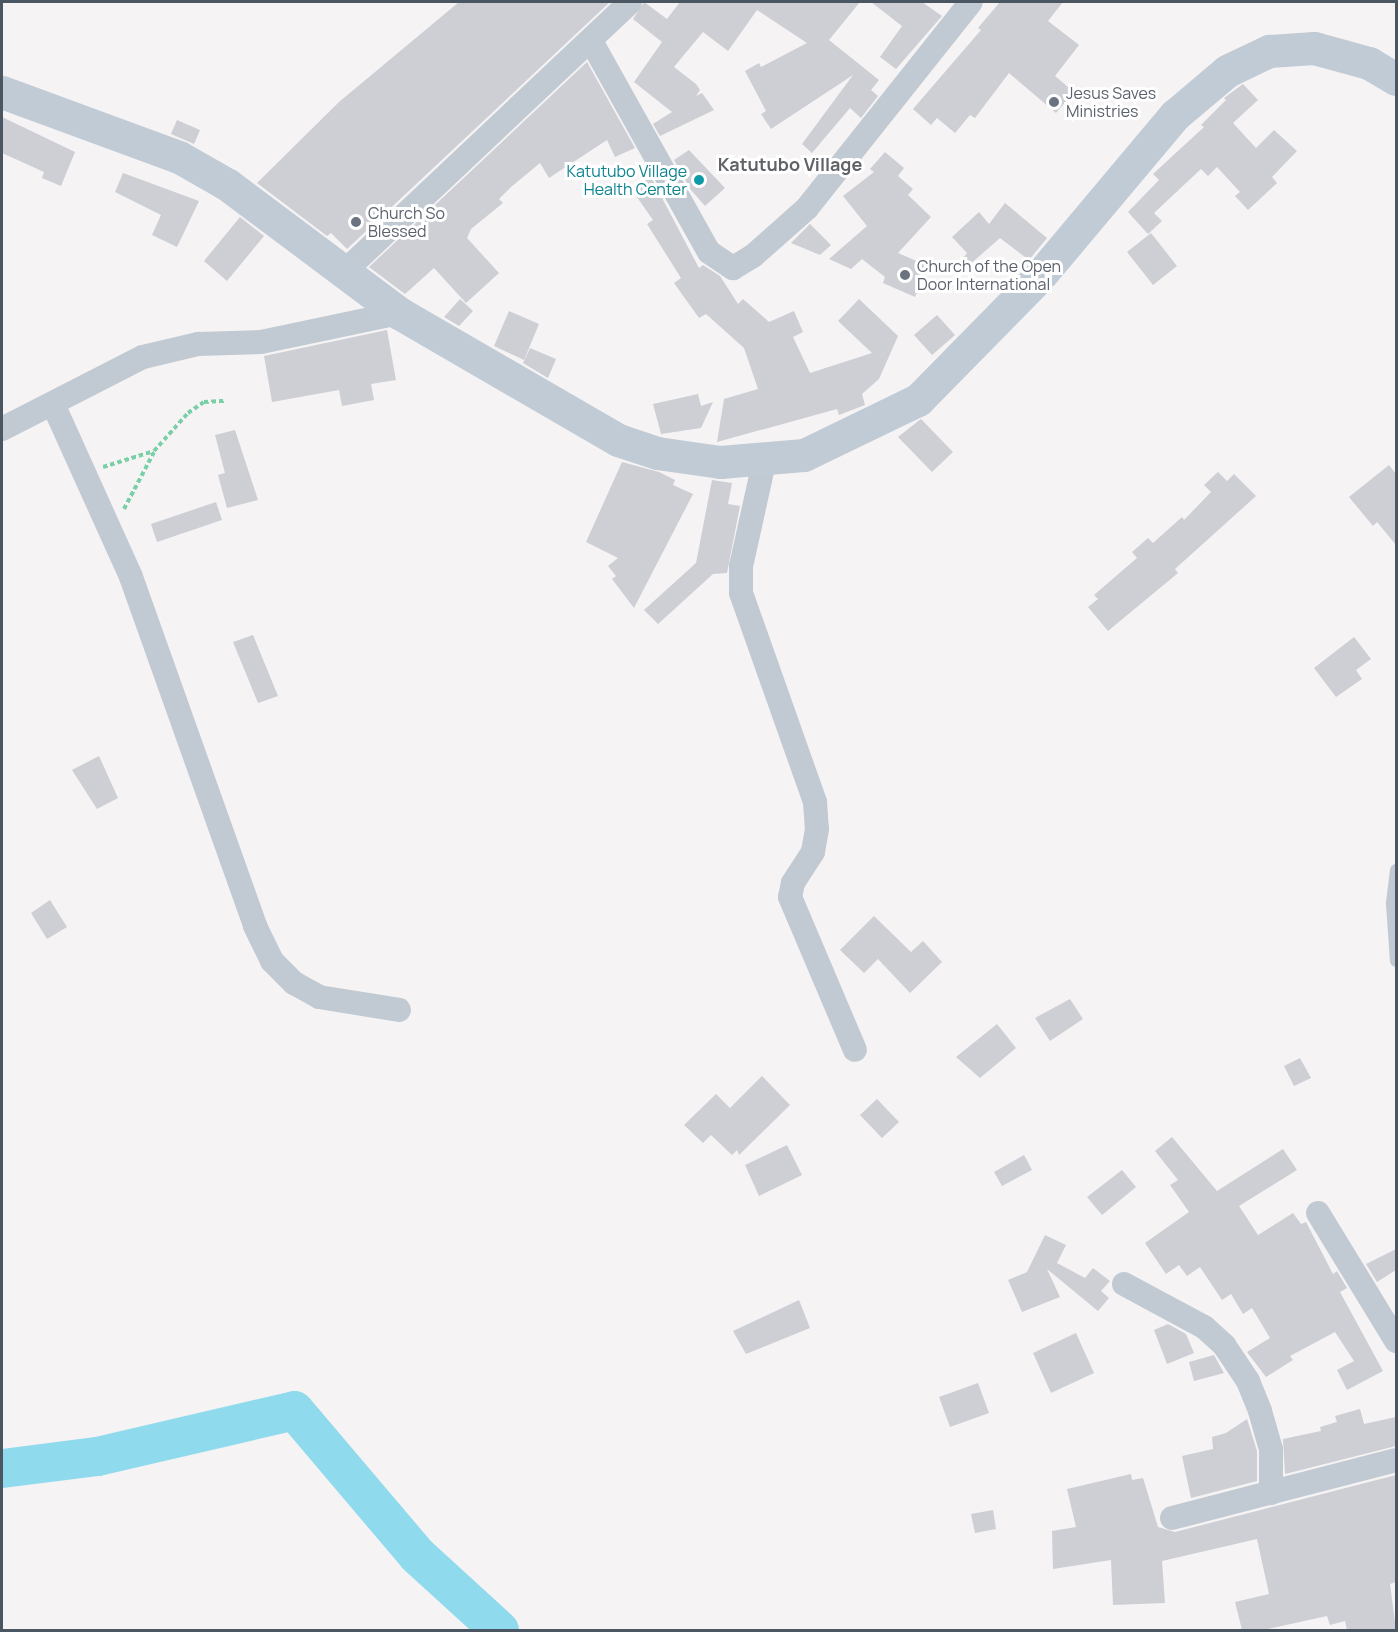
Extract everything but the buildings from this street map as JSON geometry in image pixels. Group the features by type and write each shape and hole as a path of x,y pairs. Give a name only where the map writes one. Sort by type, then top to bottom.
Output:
{"street":[{"path":"346,270 630,2"},
{"path":"591,41 709,252 733,268 753,256 807,208 971,2"},
{"path":"2,92 179,157 228,184 346,270 399,313 618,440 657,453 720,462 804,455 918,400 1038,278 1175,115 1227,71 1269,51 1314,48 1369,63 1396,79"},
{"path":"2,429 143,357 198,344 261,342 399,313"},
{"path":"53,404 113,531 227,839 255,926 272,961 294,983 319,997 399,1010"},
{"path":"765,458 741,566 741,593 815,802 817,829 813,852 793,883 790,897 855,1050"},
{"path":"1318,1213 1396,1341"},
{"path":"1124,1284 1204,1327 1224,1345 1248,1381 1260,1411 1271,1449 1271,1493"},
{"path":"1172,1518 1396,1460"}],"lane":[{"path":"1396,870 1392,904 1396,961"}],"path":[{"path":"113,531 154,451 188,413 204,402 226,401"},
{"path":"85,473 154,451"}],"waterway":[{"path":"2,1468 97,1456 294,1410 417,1555 499,1630"}],"place":[{"name":"Jesus Saves Ministries","path":"1054,102"},
{"name":"Katutubo Village Health Center","path":"699,180"},
{"name":"Church So Blessed","path":"356,222"},
{"name":"Church of the Open Door International","path":"905,275"}],"district":[{"name":"Katutubo Village","path":"790,164"}]}
